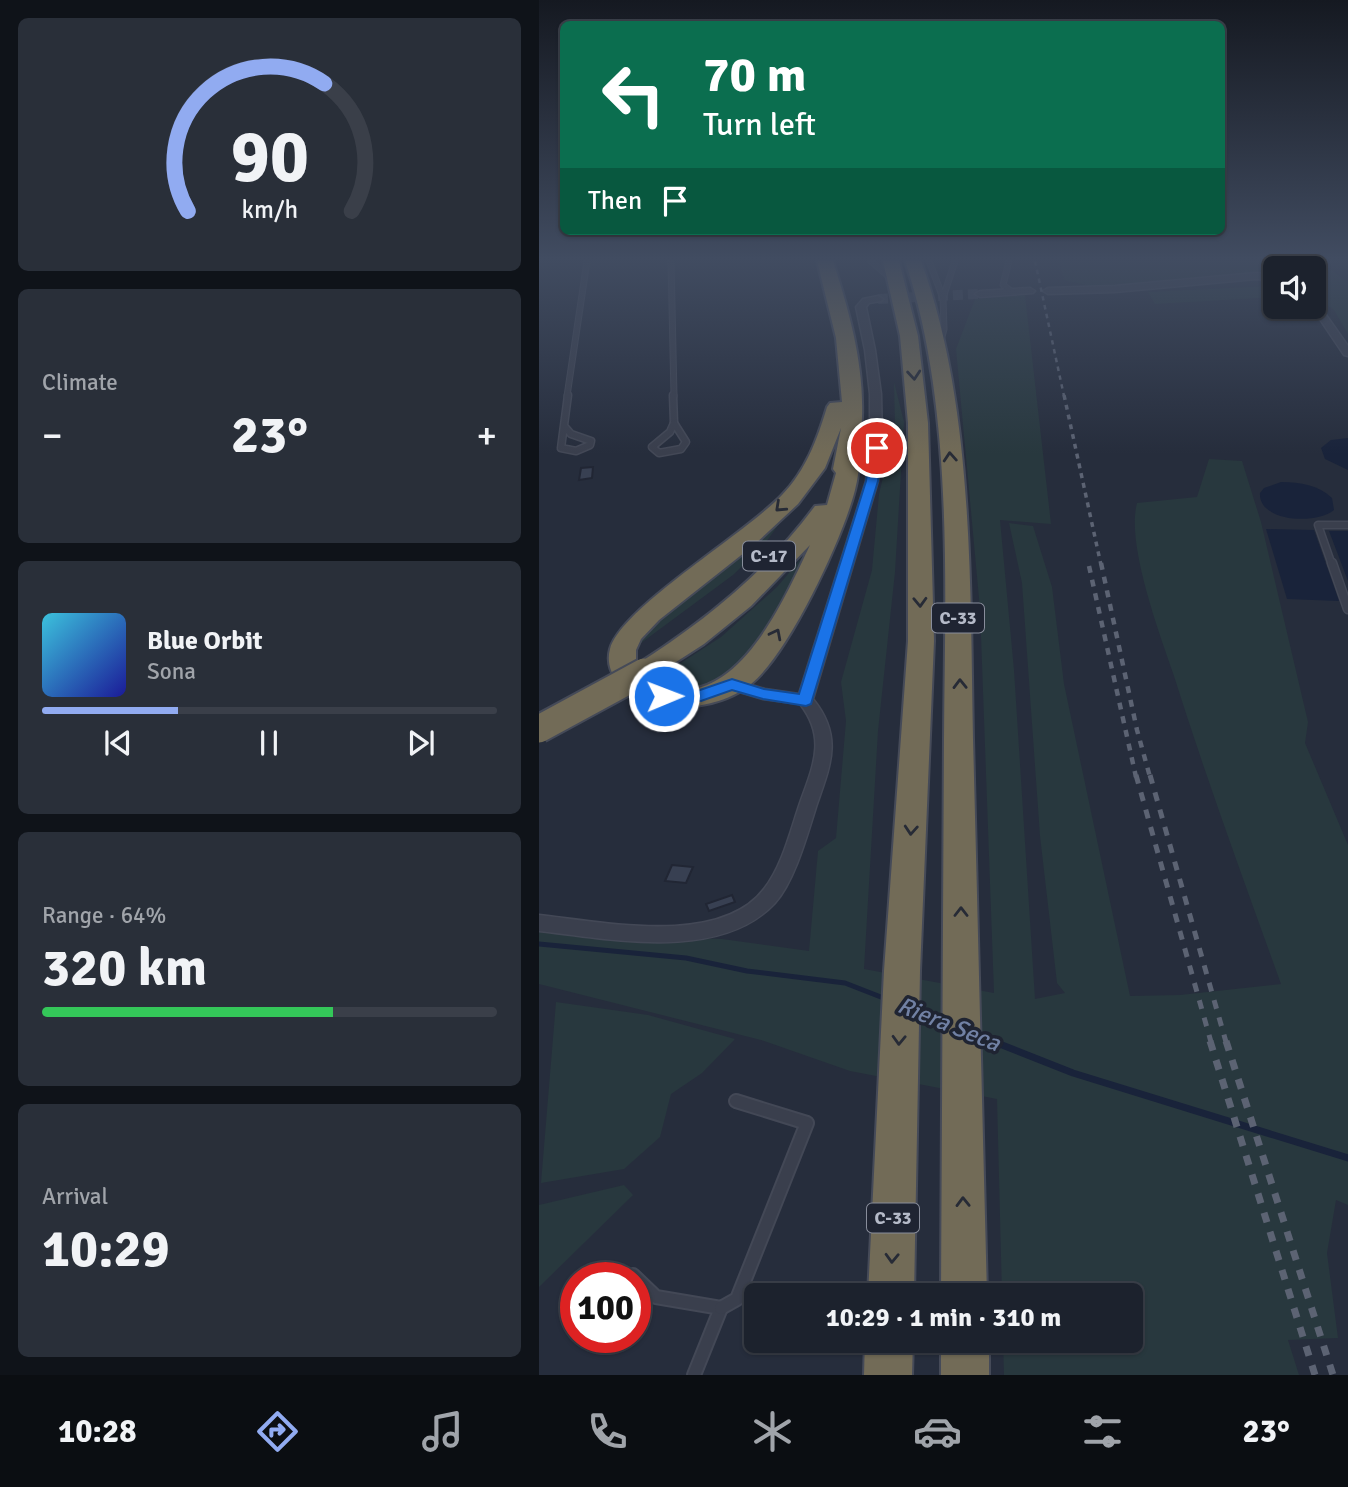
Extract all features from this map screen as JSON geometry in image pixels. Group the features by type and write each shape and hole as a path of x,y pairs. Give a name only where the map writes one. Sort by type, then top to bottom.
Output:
{"highway":[{"name":"C-17","path":"539,713 641,666 749,576 787,536 804,513 827,470 837,431 833,340 829,325"},
{"name":"C-17","path":"539,729 732,610 793,551 828,504 849,451 852,412 847,346 842,325"},
{"name":"C-33","path":"891,1283 902,971 921,640 918,423 912,360 902,325"},
{"name":"C-33","path":"931,325 946,401 957,561 964,1283"},
{"path":"837,407 816,463 799,489 765,522 638,626 622,650 622,663 629,677 642,689 653,694 688,697 732,684 753,668 770,647 819,549 844,491 849,451"},
{"path":"888,1375 889,1353"},
{"path":"965,1353 965,1375"}],"street":[{"path":"806,700 872,481 877,448 876,400 873,364 865,325"},
{"path":"1329,325 1348,353"},
{"path":"539,923 650,933 694,933 720,928 754,911 771,895 823,761 824,725 806,700 763,694 732,684"}],"lane":[{"path":"564,426 571,434 591,441 590,445 576,452 561,448 564,426 578,325"},
{"path":"672,325 674,423 670,432 652,447 659,453 681,449 685,442 674,423"},
{"name":"C-33","path":"937,353 944,325"},
{"path":"1348,526 1318,525 1348,609"},
{"path":"694,1375 721,1308 737,1299 807,1123 736,1101"},
{"path":"651,1292 656,1297 721,1308"}],"shaded area":[{"path":"965,325 1028,325 1051,524 1000,520 1014,670 1035,999 1065,993 1057,983 1040,836 1022,583 1009,523 1033,526 1052,587 1064,684 1130,996 1180,995 1281,984 1160,635 1136,541 1137,503 1197,497 1209,459 1242,461 1261,522 1308,722 1305,743 1348,845 1348,1205 1336,1200 1327,1253 1338,1338 1288,1340 1299,1375 1004,1375 1003,1353 1143,1353 1143,1283 1002,1283 997,1099 850,1071 761,1040 539,984 539,932 722,939 809,951 818,851 836,838 846,721 841,682 872,570 879,494 895,428 894,382 904,422 895,572 878,731 864,969 994,993 980,609 956,349"},
{"path":"799,497 763,546 733,575 633,649 649,628"},
{"path":"815,542 779,612 745,659 726,676 704,688 679,691 653,681 721,637 777,587"},
{"path":"556,1002 648,1015 735,1039 702,1073 671,1094 660,1137 624,1169 541,1183"},
{"path":"624,1185 633,1195 565,1262 560,1262 560,1266 539,1287 539,1205"}],"water":[{"path":"1348,438 1348,470 1325,459 1321,448 1331,440"},
{"path":"1281,482 1302,484 1321,490 1332,498 1334,510 1326,515 1303,519 1278,515 1268,510 1262,503 1260,493 1264,488"},
{"path":"1266,529 1314,530 1339,601 1287,599"},
{"path":"1329,531 1348,531 1348,581"}],"building":[{"path":"593,467 592,478 579,480 581,468"},
{"path":"672,865 693,867 686,883 665,881"},
{"path":"732,895 735,902 709,911 706,904"}],"waterway":[{"name":"Riera Seca","path":"539,944 686,958 747,971 845,983 886,999"},
{"name":"Riera Seca","path":"914,1010 948,1023"},
{"name":"Riera Seca","path":"975,1034 996,1042"},
{"name":"Riera Seca","path":"992,1041 1073,1073 1348,1158"}],"railway":[{"path":"1049,325 1064,396"},
{"path":"1064,395 1101,565"},
{"path":"1101,563 1137,730 1150,777"},
{"path":"1089,566 1136,777"},
{"path":"1136,775 1211,1042"},
{"path":"1150,775 1226,1042"},
{"path":"1210,1041 1315,1375"},
{"path":"1226,1041 1333,1375"}],"route":[{"path":"664,696 676,698 701,695 732,684 763,694 806,700 872,481 877,448"}]}
